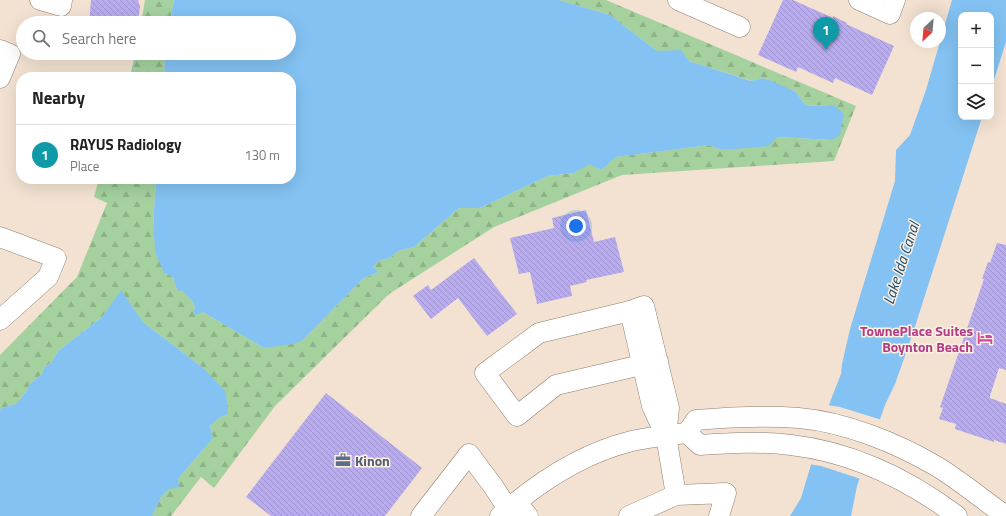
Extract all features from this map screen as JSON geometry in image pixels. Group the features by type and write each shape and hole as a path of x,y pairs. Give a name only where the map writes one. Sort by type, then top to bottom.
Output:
{"street":[{"path":"40,0 61,6 62,0"},
{"path":"678,0 740,27"},
{"path":"860,0 890,14 895,0"},
{"path":"0,50 10,54 0,78"},
{"path":"0,237 56,258 48,277 0,320"},
{"path":"650,363 556,385 517,416 485,373 538,333 637,309 650,363 668,408 666,436 676,495"},
{"path":"421,516 469,454 513,511 554,475 604,450 633,441 687,433 696,420 735,416 800,418 862,432 895,445 937,467 1006,516"},
{"path":"687,433 700,445 736,442 792,445 853,459 886,472 940,503 957,516"},
{"path":"633,515 676,495 726,493 720,516"}],"green space":[{"path":"145,0 174,0 171,16 142,16"},
{"path":"559,0 606,0 856,106 834,161 622,175 494,227 389,294 275,406 214,488 201,477 171,516 152,516 161,497 213,438 210,426 219,418 228,414 203,368 143,322 121,291 102,317 58,351 51,363 44,367 42,374 30,384 26,392 16,404 2,408 0,412 0,355 77,277 107,203 94,197 98,184 156,184 153,229 169,274 173,277 177,290 183,290 193,302 195,309 203,312 264,348 303,340 364,278 379,272 373,267 378,261 390,258 398,251 414,247 459,208 480,208 548,176 574,173 589,163 601,170 615,157 710,145 721,150 777,137 831,140 834,105 806,106 796,92 763,78 752,81 689,61 681,51 657,51 610,15"},
{"path":"134,60 165,60 164,72 131,72"}],"water":[{"path":"174,0 559,0 610,15 657,51 681,50 689,61 751,81 763,78 796,92 806,106 834,105 844,114 840,135 831,140 777,137 769,146 721,150 710,145 616,157 601,170 589,164 574,173 548,176 480,208 459,208 414,247 398,251 390,258 378,261 373,267 379,272 364,278 303,340 293,344 264,348 203,312 196,315 193,311 195,309 193,302 183,291 177,290 173,277 164,273 156,254 153,229 156,184 296,184 296,72 164,72 165,60 296,60 296,16 171,16"},
{"name":"Lake Ida Canal","path":"952,0 1006,0 1006,42 994,80 994,12 958,12 958,120 981,120 912,336 895,384 885,405 857,486 851,516 790,516 801,498 830,402 841,374 850,329 895,181 896,150 910,135 926,90 938,48 946,48 946,21"},
{"path":"121,290 143,322 203,368 226,392 228,414 219,418 210,426 213,438 178,479 179,487 169,489 161,497 152,516 0,516 1,408 16,404 26,392 30,384 42,374 44,367 51,363 58,351 102,317"}],"pier":[{"path":"827,405 840,407 882,420 861,479 821,466 809,464"}],"building":[{"path":"91,0 138,0 140,6 139,16 90,16"},
{"path":"783,0 793,0 833,18 833,16 847,23 846,24 894,46 872,95 835,78 833,83 798,67 796,72 758,55"},
{"path":"586,210 594,242 615,237 624,272 586,280 587,282 570,286 572,296 537,304 530,272 519,274 510,238 554,228 552,218"},
{"name":"TownePlace Suites Boynton Beach","path":"997,243 1006,245 1006,370 999,368 990,398 1006,404 1006,444 994,440 994,442 955,429 956,424 939,419 943,408 940,407 984,279 982,279 988,262 990,263"},
{"path":"474,258 517,314 487,336 458,298 431,319 413,296 428,285 431,290"},
{"name":"Kinon","path":"326,393 422,468 385,516 271,516 246,497"}],"place":[{"name":"RAYUS Radiology","path":"826,50"},
{"name":"TownePlace Suites Boynton Beach","path":"985,338"},
{"name":"Kinon","path":"343,460"}]}
